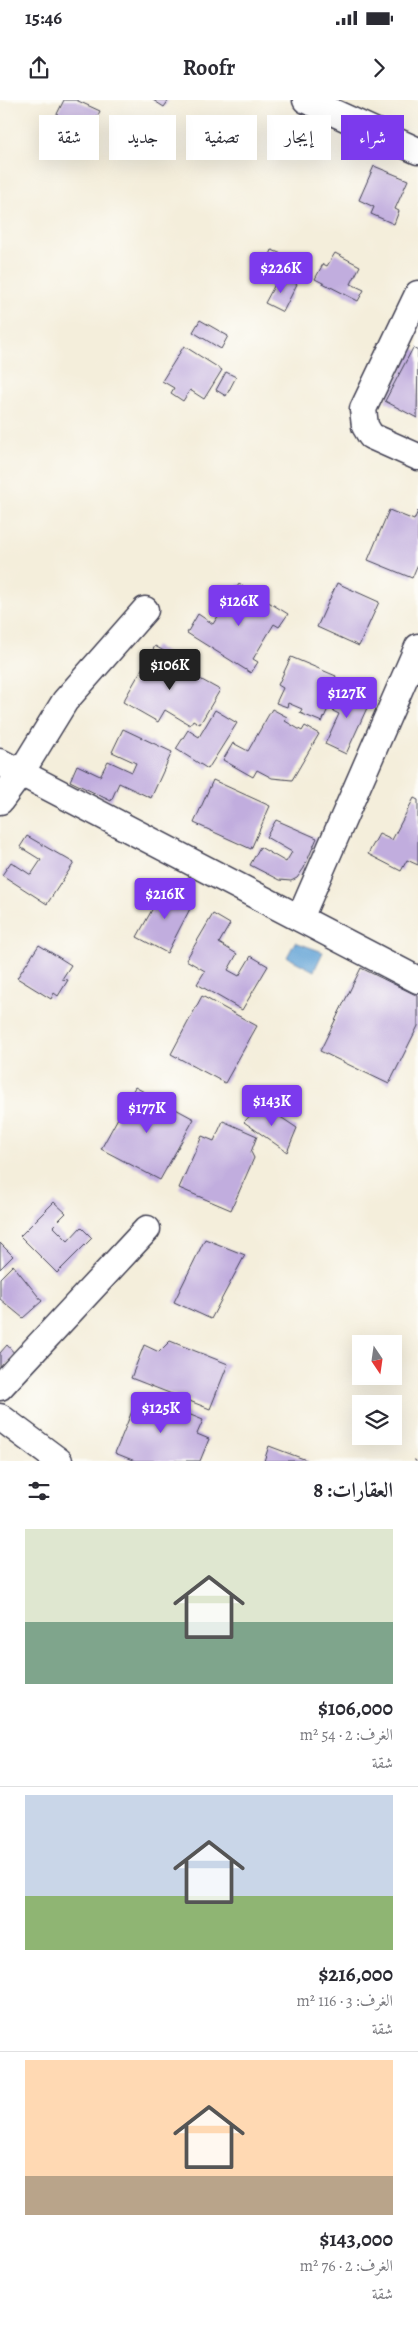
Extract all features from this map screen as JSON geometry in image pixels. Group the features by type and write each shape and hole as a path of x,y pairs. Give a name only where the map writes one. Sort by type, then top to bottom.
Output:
{"street":[{"path":"306,100 418,151"},
{"path":"418,294 363,408 365,426 371,436 418,457"},
{"path":"0,801 10,768 65,701 145,610"},
{"path":"300,918 418,647"},
{"path":"10,768 418,980"},
{"path":"0,1387 146,1228"},
{"path":"0,1417 59,1461"}],"water":[{"path":"295,942 323,952 314,971 287,957"}],"building":[{"path":"64,100 76,100 100,111 98,115 56,115"},
{"path":"153,100 169,100 164,107"},
{"path":"374,166 408,180 395,209 399,211 394,224 371,214 374,207 359,200"},
{"path":"272,250 289,257 283,272 266,265"},
{"path":"335,253 360,266 351,284 364,290 358,301 315,279 323,264 327,266"},
{"path":"280,275 297,284 283,312 265,303"},
{"path":"200,320 228,336 221,349 193,332"},
{"path":"184,346 222,370 204,399 190,390 183,401 171,393 174,388 162,381"},
{"path":"413,348 418,351 417,418 385,401"},
{"path":"226,372 236,377 226,396 216,390"},
{"path":"389,510 414,520 418,511 418,564 412,578 368,560"},
{"path":"337,583 379,602 359,646 317,627"},
{"path":"239,584 288,614 279,627 274,624 253,659 258,662 251,673 187,633 198,614 213,624"},
{"path":"155,646 181,661 172,677 176,680 182,669 220,690 200,724 193,720 190,725 165,710 158,722 123,702"},
{"path":"291,657 336,676 330,691 335,693 322,722 300,713 302,709 288,703 287,707 276,703 283,688 278,685"},
{"path":"344,687 371,699 346,754 325,744 339,714 333,711"},
{"path":"272,709 287,717 285,721 302,731 305,726 319,734 292,780 272,778 257,770 253,777 223,760 233,743 248,751"},
{"path":"215,710 237,723 208,769 176,749 188,730 199,737"},
{"path":"123,729 172,752 151,798 119,783 111,801 70,781 77,765 100,776 108,761 132,772 136,763 112,752"},
{"path":"213,780 270,806 251,849 194,823"},
{"path":"414,798 418,800 418,865 407,860 401,871 368,854 379,834 392,840"},
{"path":"276,820 317,838 304,868 297,878 291,881 279,880 250,865 260,847 286,862 292,852 266,837"},
{"path":"27,836 74,863 47,904 2,875 11,862 31,875 41,860 20,847"},
{"path":"164,888 193,903 167,953 137,937"},
{"path":"213,914 230,924 219,943 237,954 228,970 239,976 251,956 268,966 242,1010 197,984 205,971 186,960"},
{"path":"39,945 71,965 62,979 68,980 58,996 54,993 51,999 17,978"},
{"path":"361,968 418,996 418,1026 389,1084 320,1051"},
{"path":"202,996 257,1026 225,1083 171,1054"},
{"path":"135,1087 194,1119 160,1180 101,1149"},
{"path":"261,1104 297,1128 287,1152 244,1122"},
{"path":"223,1121 257,1136 251,1152 254,1158 231,1210 179,1188 202,1136 214,1141"},
{"path":"54,1202 66,1213 53,1226 68,1241 81,1227 92,1238 57,1273 20,1236"},
{"path":"205,1239 245,1255 211,1319 174,1302"},
{"path":"0,1243 13,1256 0,1269"},
{"path":"13,1265 42,1301 23,1318 0,1299 0,1278"},
{"path":"170,1341 228,1364 210,1409 131,1378 144,1345 159,1352"},
{"path":"7,1345 16,1355 0,1370 0,1353"},
{"path":"139,1394 203,1420 197,1434 209,1439 200,1461 135,1461 115,1453"},
{"path":"269,1446 309,1461 264,1461"}]}
